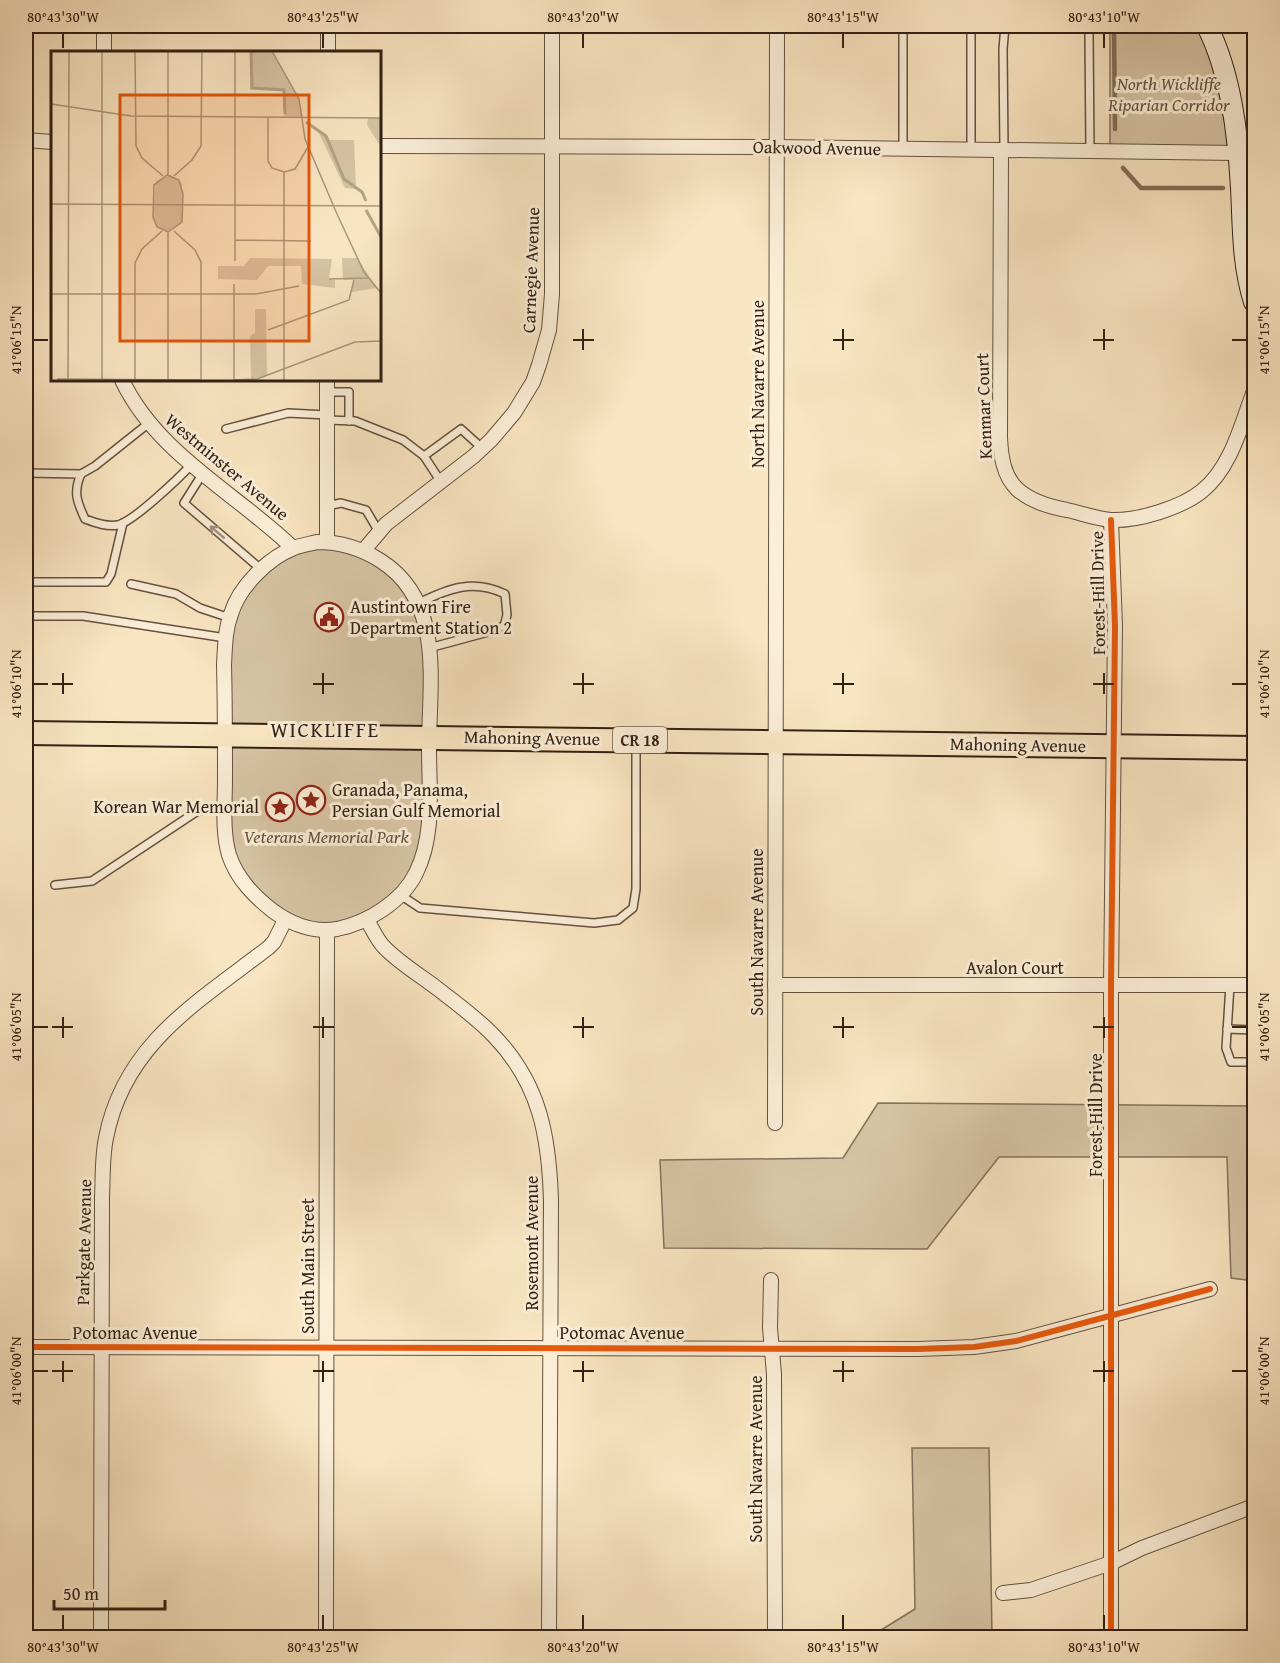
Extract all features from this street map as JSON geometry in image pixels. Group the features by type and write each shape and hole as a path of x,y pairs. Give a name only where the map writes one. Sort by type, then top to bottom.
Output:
{"main road":[{"name":"Mahoning Avenue","path":"26,732 1254,748"}],"street":[{"path":"104,26 104,51"},
{"path":"328,26 328,51"},
{"name":"Carnegie Avenue","path":"364,550 386,524 482,448 514,414 536,374 546,344 552,294 552,26"},
{"name":"North Navarre Avenue","path":"776,742 777,26"},
{"path":"1206,26 1222,66 1233,115 1246,153 1246,270 1254,302"},
{"path":"26,140 51,142"},
{"name":"Oakwood Avenue","path":"381,146 777,147 1246,153"},
{"name":"Kenmar Court","path":"1002,150 999,438 1005,472 1017,490 1059,509 1111,520 1154,513 1185,502 1201,492 1221,470 1231,452 1254,392"},
{"name":"Westminster Avenue","path":"122,381 130,396 165,442 267,523 293,548"},
{"path":"327,386 327,542"},
{"name":"Forest-Hill Drive","path":"1111,520 1114,627 1111,986 1111,1638"},
{"path":"327,542 364,550 403,579 419,603 426,623 429,648 429,737 428,839 415,876 399,894 367,920 327,930 302,926 285,920 254,895 237,874 226,841 225,735 226,638 236,602 246,586 262,570 293,548 327,542"},
{"name":"South Navarre Avenue","path":"775,1123 776,742"},
{"name":"Parkgate Avenue","path":"101,1638 104,1151 109,1125 118,1098 149,1046 179,1017 268,948 274,942 285,920"},
{"name":"Rosemont Avenue","path":"367,920 383,946 478,1020 495,1037 525,1078 537,1103 546,1131 550,1160 549,1638"},
{"name":"South Main Street","path":"326,1638 327,930"},
{"name":"Avalon Court","path":"775,985 1254,985"},
{"name":"South Navarre Avenue","path":"771,1280 774,1374 775,1638"},
{"name":"Potomac Avenue","path":"26,1347 772,1349 974,1347 1016,1341 1210,1290"},
{"path":"1003,1593 1031,1590 1111,1563 1142,1548 1254,1506"}],"lane":[{"path":"903,26 903,149"},
{"path":"971,26 971,150"},
{"path":"1002,150 1005,26"},
{"path":"1090,152 1089,33 1093,26"},
{"path":"327,386 349,392 349,421"},
{"path":"226,429 288,413 355,421 403,440 424,456 441,482"},
{"path":"26,473 81,474 95,466 149,423"},
{"path":"424,456 461,429 482,448"},
{"path":"81,474 75,496 85,519 116,526 123,524 197,468"},
{"path":"197,468 184,503 262,570"},
{"path":"327,506 341,503 366,510 379,532"},
{"path":"26,582 106,582 111,574 123,524"},
{"path":"131,584 176,594 200,608 230,618"},
{"path":"419,603 444,591 473,586 490,587 505,594 507,615 504,626 429,648"},
{"path":"26,616 83,616 226,638"},
{"path":"399,894 420,908 594,923 618,920 633,908 636,889 636,740"},
{"path":"55,885 92,881 196,812 225,804"},
{"path":"1230,985 1226,1048 1231,1062 1254,1062"},
{"path":"1227,1029 1254,1030"}],"green space":[{"name":"North Wickliffe Riparian Corridor","path":"1110,26 1207,26 1237,153 1110,152"},
{"name":"Veterans Memorial Park","path":"317,542 385,564 426,623 423,857 383,909 327,930 261,902 227,841 231,612 269,564"},
{"path":"878,1103 1254,1106 1254,1281 1231,1278 1227,1157 999,1157 927,1249 664,1248 660,1160 843,1158"},
{"path":"912,1448 989,1448 992,1637 881,1637 881,1630 915,1609"}],"waterway":[{"path":"1114,26 1115,129"},
{"path":"1123,168 1141,188 1223,188"}],"cycle path":[{"path":"1111,520 1115,626 1111,986 1111,1638"},
{"path":"26,1347 918,1349 974,1347 1016,1341 1210,1289"}],"place":[{"name":"Austintown Fire Department Station 2","path":"329,617"},
{"name":"Granada, Panama, Persian Gulf Memorial","path":"311,800"},
{"name":"Korean War Memorial","path":"280,807"}],"district":[{"name":"WICKLIFFE","path":"325,730"}]}
